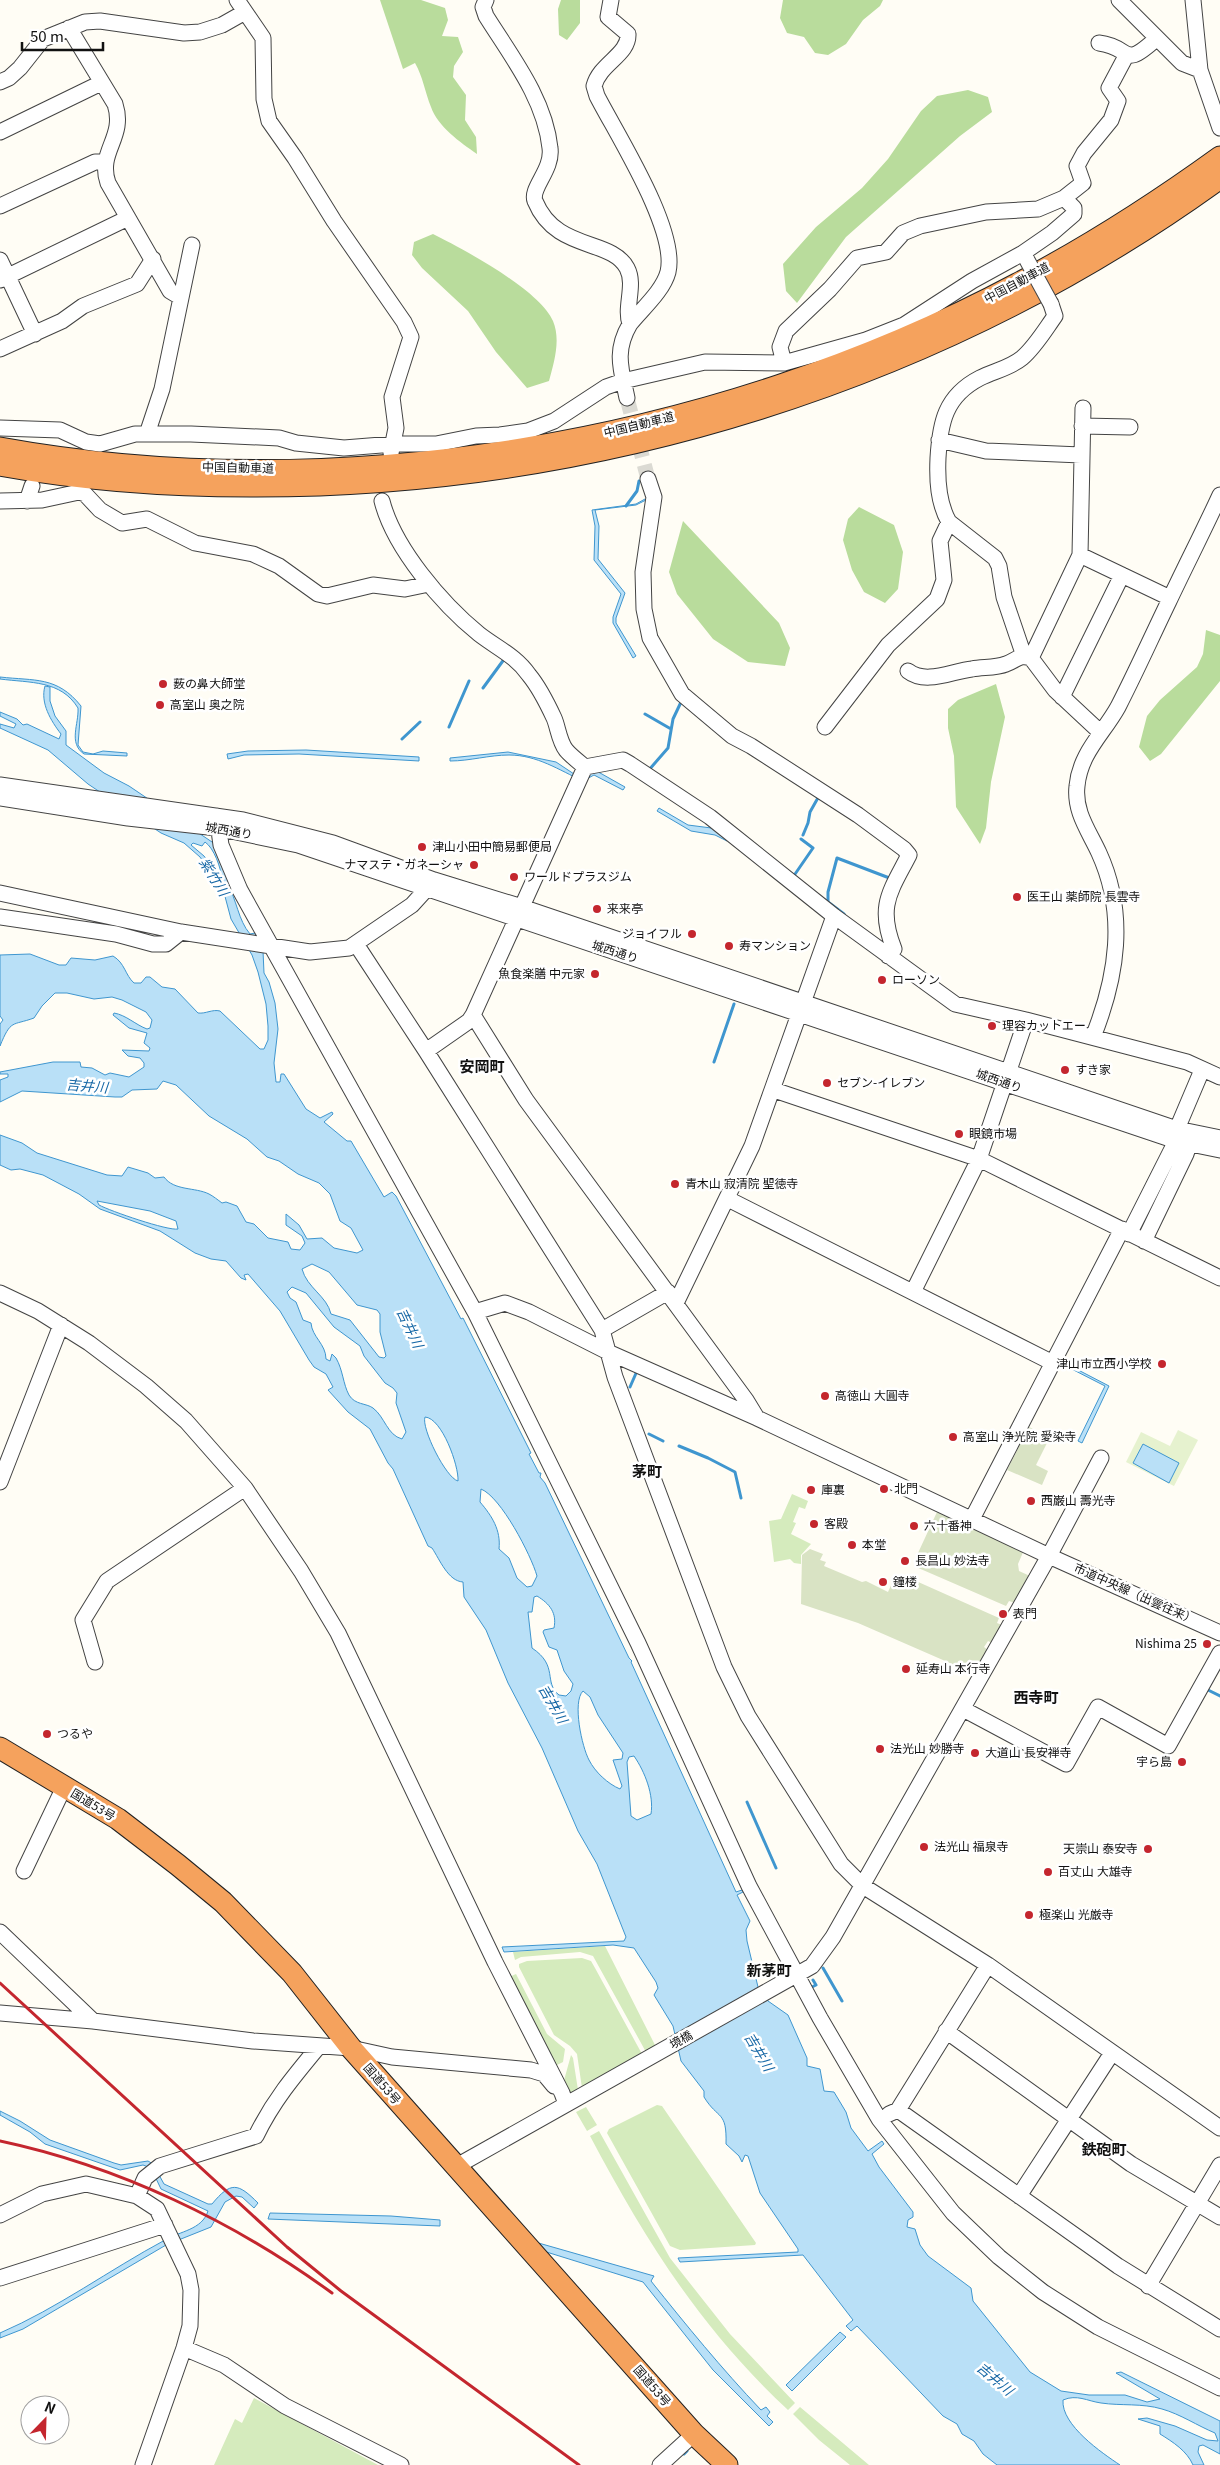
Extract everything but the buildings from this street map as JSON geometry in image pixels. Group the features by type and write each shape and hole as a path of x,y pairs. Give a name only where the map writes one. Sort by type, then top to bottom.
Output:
{"highway":[{"name":"中国自動車道","path":"0,448 82,460 151,466 268,469 338,467 462,458 581,438 642,424 786,383 888,344 958,313 1016,285 1075,252 1131,218 1220,157"},
{"name":"中国自動車道","path":"0,465 79,476 212,486 335,485 473,473 574,456 655,439 781,402 886,363 965,329 1084,266 1140,232 1220,178"},
{"name":"国道53号","path":"0,1748 118,1819 223,1902 292,1972 351,2048 455,2168 694,2434 727,2465"}],"street":[{"path":"486,0 483,6 486,16 535,96 546,127 550,148 550,162 534,194 535,201 549,222 562,235 600,248 623,262 628,270 630,282 628,318 630,324"},
{"path":"611,0 608,17 628,34 628,41 625,49 600,70 594,86 597,96 643,182 665,238 668,260 664,282 621,338 620,350 623,381 627,398"},
{"path":"1119,0 1182,63 1200,70"},
{"path":"1193,0 1200,70 1219,121"},
{"path":"0,82 9,78 20,68 44,39 85,22 100,21 184,33 200,32 222,25 241,6 263,38 264,99 269,121 334,221 404,322 412,337 392,396 396,428 392,449"},
{"path":"69,28 115,104 118,116 118,129 105,162 104,171 108,183 170,291 180,297"},
{"path":"1099,43 1112,47 1126,56 1133,57 1141,53 1157,38"},
{"path":"784,363 780,347 786,332 830,289 857,258 886,252 903,233 920,226 986,212 1038,209 1064,198 1083,183 1077,166 1084,153 1115,113 1118,101 1109,88 1126,56"},
{"path":"0,132 101,83"},
{"path":"0,206 95,162 105,162"},
{"path":"0,428 100,444 135,434 147,434 279,438 296,443 344,448 392,449 436,444 476,436 528,431 554,421 606,388 623,381 705,362 784,363 866,340 904,325 972,281 1025,256 1074,214 1074,208 1064,198"},
{"path":"4,278 128,218"},
{"path":"147,434 162,390 192,245"},
{"path":"1025,256 1051,304 1055,316 1039,340 1022,358 980,378 963,389 952,402 945,414 939,440 939,492 949,522 996,558 1004,597 1027,657 1062,697 1100,732"},
{"path":"0,349 62,321 83,306 137,284 153,259"},
{"path":"0,260 4,278 34,334"},
{"path":"908,671 917,675 935,677 970,669 1006,664 1027,657 1080,555 1083,408"},
{"path":"1082,426 1130,427"},
{"path":"939,440 986,451 1081,456"},
{"path":"648,479 654,497 642,572 644,609 650,638 682,694 720,727 858,816 904,849 909,855 885,903 887,933 894,949 888,956"},
{"path":"27,501 32,486"},
{"path":"0,501 27,501 79,492 85,494 100,510 122,523 147,519 196,543 253,554 279,566 318,594 327,596 373,585 405,589 428,584"},
{"path":"1093,1037 1111,987 1116,929 1109,876 1082,819 1076,801 1080,768 1085,754 1118,706 1220,495"},
{"path":"382,501 386,515 397,536 428,584 461,619 521,664 554,718 565,749 585,768"},
{"path":"824,727 888,645 937,600 944,580 940,541 949,522"},
{"path":"1080,555 1170,598"},
{"path":"1062,697 1122,575"},
{"path":"585,768 623,760 631,765 710,817 834,916 955,1004 1026,1020 1187,1062 1220,1077"},
{"path":"426,1050 469,1021 473,1015 585,768"},
{"name":"城西通り","path":"0,785 175,811 217,822"},
{"name":"城西通り","path":"0,798 128,818 195,826 243,820 332,843 430,885 519,913 1176,1135 1192,1138 1220,1138"},
{"path":"217,822 221,845 240,890 269,946 475,1312 638,1643 749,1886 796,1976 879,2119 953,2213 999,2257 1042,2292 1098,2327 1220,2388"},
{"path":"0,893 181,932 269,946 319,951 349,948 356,944 412,905 430,885"},
{"path":"602,1330 672,1297 728,1199 752,1146 774,1090 834,916"},
{"path":"0,917 116,934 153,944 166,944 181,932"},
{"path":"356,944 426,1050 602,1330 651,1475 724,1668 748,1716 841,1864 863,1886 988,1965 1220,2128"},
{"path":"473,1015 526,1100 672,1297 757,1418"},
{"path":"913,1292 979,1159 1026,1020"},
{"path":"972,1519 1053,1363 1126,1232 1176,1135 1202,1070"},
{"path":"774,1090 979,1159 1220,1278"},
{"path":"1144,1241 1192,1138"},
{"name":"城西通り","path":"1192,1138 1220,1150"},
{"path":"728,1199 1053,1363"},
{"path":"0,1293 38,1311 89,1343 186,1421 245,1488 301,1571 338,1633 495,1962 564,2098"},
{"name":"市道中央線（出雲往来）","path":"475,1312 505,1303 529,1312 608,1352 757,1418 1049,1556 1220,1633"},
{"path":"0,1482 61,1326"},
{"name":"境橋","path":"455,2168 564,2098 812,1966 831,1940 863,1886 1049,1556 1101,1458"},
{"path":"95,1662 83,1620 107,1581 245,1488"},
{"path":"963,1710 1066,1764 1098,1707 1168,1746 1220,1653"},
{"path":"24,1870 64,1787"},
{"path":"0,1932 94,2021"},
{"path":"879,2119 898,2110 988,1965"},
{"path":"0,2012 94,2021 253,2041 351,2048 392,2057 531,2070 544,2074 564,2098"},
{"path":"946,2031 1131,2164 1220,2217"},
{"path":"137,2196 145,2178 160,2166 256,2136 275,2101 319,2046"},
{"path":"1019,2196 1112,2053"},
{"path":"898,2110 1148,2286 1220,2329"},
{"path":"1148,2286 1220,2165"},
{"path":"0,2215 42,2194 86,2184 137,2196 157,2209 188,2274 191,2290 190,2326 143,2465"},
{"path":"0,2278 165,2225"},
{"path":"184,2348 224,2365 285,2406 401,2465"},
{"path":"660,2465 694,2434"}],"green space":[{"path":"380,0 421,0 445,8 448,20 442,36 458,37 463,52 454,66 453,77 466,95 465,120 476,137 477,154 450,134 434,114 415,63 403,69"},
{"path":"561,0 580,0 580,23 567,40 559,35 558,9"},
{"path":"783,0 883,0 880,6 863,20 846,44 828,55 815,53 804,37 787,33 780,18"},
{"path":"968,90 988,97 992,112 960,136 846,237 797,303 786,291 783,264 816,227 862,188 888,159 921,111 937,96"},
{"path":"433,234 463,250 517,284 533,296 545,309 553,321 557,343 549,381 527,388 496,352 468,311 422,268 412,255 414,242"},
{"path":"859,507 894,525 903,552 898,589 885,603 864,592 852,570 843,540 848,519"},
{"path":"683,521 779,623 790,648 785,666 748,662 713,639 677,594 669,572"},
{"path":"1206,630 1220,635 1220,681 1161,754 1150,761 1139,747 1147,716 1160,700 1197,667 1203,654"},
{"path":"996,684 1005,717 991,782 986,828 980,844 956,807 954,756 948,728 948,709 958,700"},
{"path":"1029,1427 1050,1437 1036,1465 1048,1471 1042,1485 1007,1470"},
{"path":"1178,1430 1198,1440 1174,1486 1126,1462 1141,1432 1170,1446"},
{"path":"792,1494 808,1501 805,1509 799,1507 793,1522 796,1523 791,1534 811,1544 801,1555 801,1564 794,1563 790,1559 774,1562 769,1521 781,1519"},
{"path":"937,1512 1024,1550 1018,1564 1019,1571 1030,1576 1015,1603 1009,1601 1006,1606 916,1567 922,1554 918,1553"},
{"path":"810,1549 823,1554 820,1560 826,1562 824,1566 862,1582 866,1581 888,1592 892,1583 903,1587 907,1577 999,1618 997,1623 1002,1625 992,1643 988,1641 984,1647 988,1650 975,1674 858,1623 801,1604 802,1555"},
{"path":"605,1946 656,2047 646,2052 593,1956 580,1952 521,1957 515,1960 513,1952"},
{"path":"582,1958 591,1961 642,2054 582,2088 577,2054 570,2046 554,2035 519,1964 527,1961"},
{"path":"516,1974 547,2034 565,2049 563,2062 553,2067 507,1978"},
{"path":"571,2055 578,2090 568,2096 563,2084"},
{"path":"657,2105 662,2106 756,2243 755,2245 680,2250 670,2246 607,2133 609,2129"},
{"path":"586,2107 597,2125 587,2131 576,2112"},
{"path":"599,2131 670,2258 730,2334 795,2403 788,2410 728,2348 677,2282 632,2211 590,2136"},
{"path":"254,2398 378,2465 214,2465 235,2419 242,2423"},
{"path":"800,2407 869,2465 850,2465 819,2440 793,2414"}],"water":[{"path":"645,499 636,505 595,510 599,526 598,559 625,593 616,623 636,656 633,658 613,623 613,617 621,594 594,560 595,526 592,510 636,504"},
{"path":"0,677 35,680 63,689 81,706 78,745 83,752 93,754 103,751 127,753 127,756 84,754 76,744 75,733 78,708 71,699 63,692 44,684 0,679"},
{"name":"吉井川","path":"45,686 50,687 50,701 55,716 66,731 66,745 104,773 129,786 215,844 233,880 227,883 243,923 250,934 255,933 263,951 264,973 269,982 275,1003 278,1029 274,1063 276,1082 280,1082 281,1074 284,1074 306,1109 320,1118 332,1112 333,1114 324,1122 347,1141 351,1141 384,1197 392,1192 396,1196 461,1319 463,1318 531,1453 529,1454 539,1473 541,1473 540,1477 545,1483 632,1661 736,1892 742,1890 743,1892 737,1895 750,1921 746,1930 747,1941 758,1987 768,2001 788,2015 807,2058 807,2066 820,2069 824,2091 834,2092 846,2112 851,2128 868,2151 882,2141 884,2144 872,2154 879,2167 913,2212 913,2217 908,2220 907,2227 915,2229 920,2245 928,2256 971,2288 973,2301 1030,2372 1061,2391 1089,2395 1125,2395 1147,2402 1160,2399 1116,2373 1121,2372 1220,2421 1220,2454 1203,2445 1199,2446 1198,2452 1204,2465 1193,2465 1183,2451 1160,2434 1160,2426 1138,2419 1147,2418 1175,2426 1207,2440 1218,2441 1215,2433 1162,2409 1147,2406 1101,2403 1082,2398 1068,2398 1063,2400 1064,2409 1075,2428 1103,2453 1120,2465 997,2465 983,2454 974,2441 962,2434 957,2424 943,2416 857,2326 851,2331 846,2326 853,2320 803,2255 680,2262 678,2258 798,2252 798,2249 760,2193 748,2156 745,2155 742,2162 739,2156 726,2144 723,2120 704,2097 704,2091 681,2061 673,2026 654,1995 658,1988 656,1982 634,1948 613,1945 504,1952 502,1947 624,1941 626,1937 597,1864 578,1831 542,1748 508,1683 486,1630 464,1597 463,1582 458,1581 449,1574 432,1548 428,1546 393,1469 370,1429 348,1412 328,1390 333,1387 326,1374 314,1367 280,1311 248,1274 244,1275 246,1280 241,1278 226,1261 211,1259 195,1253 160,1231 100,1209 79,1194 43,1175 20,1169 11,1170 0,1165 0,1135 22,1143 37,1153 107,1175 122,1176 128,1167 148,1173 155,1178 164,1177 173,1185 179,1187 209,1194 222,1203 226,1202 237,1206 246,1222 254,1224 268,1238 288,1242 291,1249 300,1250 305,1243 302,1236 286,1225 286,1214 299,1225 307,1239 322,1238 334,1248 357,1253 363,1250 351,1228 340,1221 330,1194 319,1183 298,1174 279,1161 267,1157 247,1139 209,1116 176,1085 163,1081 157,1089 132,1090 122,1097 22,1091 0,1102 0,1080 8,1077 8,1074 0,1074 0,1072 53,1062 80,1062 81,1067 92,1068 105,1075 110,1073 129,1077 144,1067 144,1063 140,1058 128,1056 122,1050 149,1051 150,1048 144,1043 147,1033 129,1028 113,1015 114,1013 123,1016 147,1029 150,1028 152,1020 146,1012 112,997 94,999 67,993 55,993 42,1006 34,1018 16,1023 10,1027 0,1046 0,1024 3,1020 0,1016 0,955 30,954 59,965 66,965 71,958 95,960 113,956 120,962 134,983 141,983 146,977 150,977 162,987 175,989 198,1013 220,1011 260,1049 264,1049 268,1040 266,1004 252,955 231,919 223,889 200,857 184,843 161,833 88,784 48,750 0,728 0,724 14,728 16,724 0,716 0,712 17,719 23,725 27,724 59,739 61,734 47,711","holes":["205,842 208,845 216,859 222,879 204,856 191,845 193,843 202,846","97,1201 150,1211 176,1221 178,1229 152,1224 99,1205","312,1264 329,1272 357,1305 377,1310 380,1314 380,1332 386,1356 384,1358 379,1357 350,1320 331,1314 325,1302 305,1276 302,1269","292,1287 306,1293 334,1327 360,1346 364,1356 385,1383 397,1393 396,1403 406,1432 402,1439 389,1430 373,1408 351,1398 336,1358 332,1354 330,1361 326,1359 324,1349 311,1323 303,1320 296,1302 290,1298 287,1292","425,1417 431,1419 443,1434 456,1465 458,1481 453,1478 441,1462 427,1431","481,1489 489,1494 497,1503 522,1541 537,1576 532,1586 527,1587 517,1578 509,1558 499,1549 499,1536 492,1518 480,1502","537,1596 552,1609 555,1623 554,1628 544,1630 543,1632 549,1647 557,1650 564,1671 573,1684 571,1691 566,1696 559,1695 554,1690 545,1661 532,1648 528,1612 532,1612 534,1597","583,1691 590,1697 598,1715 623,1753 622,1759 613,1760 622,1786 620,1789 602,1777 589,1760 581,1735 578,1705","634,1756 648,1784 652,1807 651,1814 637,1820 631,1816 627,1762 629,1757"]},
{"path":"306,750 419,757 419,761 299,754 244,755 228,759 227,754 248,751"},
{"path":"508,752 556,762 577,776 593,769 625,787 623,790 594,775 583,781 538,760 519,756 502,755 450,761 450,758"},
{"path":"659,808 688,825 719,829 730,837 727,841 715,835 691,831 657,811"},
{"path":"1059,1360 1109,1386 1082,1443 1078,1441 1105,1386 1058,1362"},
{"path":"1143,1444 1179,1463 1169,1483 1133,1463"},
{"path":"0,2111 50,2140 114,2163 121,2165 148,2161 153,2164 164,2184 208,2204 212,2204 224,2191 235,2187 245,2191 258,2203 254,2208 242,2197 236,2196 225,2202 211,2227 166,2245 23,2329 0,2338 0,2333 42,2312 165,2240 196,2226 208,2211 161,2189 151,2168 143,2165 120,2170 45,2144 30,2132 0,2115"},
{"path":"270,2213 391,2216 440,2220 440,2226 268,2219"},
{"path":"535,2242 654,2276 651,2281 677,2314 761,2410 766,2407 770,2412 767,2416 773,2422 769,2426 713,2370 643,2282 540,2250"},
{"path":"840,2332 846,2337 792,2391 786,2385"}],"waterway":[{"path":"626,506 637,491 639,481"},
{"path":"483,688 505,658"},
{"path":"449,727 469,681"},
{"path":"648,771 668,748 673,719 682,700"},
{"path":"645,714 671,729"},
{"path":"402,739 420,722"},
{"path":"803,835 810,812 819,796"},
{"path":"793,877 813,848 801,839"},
{"path":"844,914 828,902 828,892 837,858 892,879"},
{"path":"714,1062 734,1004"},
{"path":"630,1387 637,1371"},
{"path":"649,1434 663,1441"},
{"path":"679,1446 735,1472 741,1498"},
{"path":"1206,1687 1206,1689 1220,1696"},
{"path":"747,1802 776,1868"},
{"path":"823,1968 842,2001"},
{"path":"810,1988 816,1985 813,1980"},
{"path":"684,2454 687,2451"}],"tunnel":[{"path":"627,398 648,479"}],"railway":[{"path":"0,1983 287,2247 341,2291 579,2465"},
{"path":"0,2141 88,2165 174,2200 256,2243 332,2293"}],"place":[{"name":"薮の鼻大師堂","path":"163,684"},
{"name":"高室山 奥之院","path":"160,705"},
{"name":"津山小田中簡易郵便局","path":"422,847"},
{"name":"ナマステ・ガネーシャ","path":"474,865"},
{"name":"ワールドプラスジム","path":"514,877"},
{"name":"医王山 薬師院 長雲寺","path":"1017,897"},
{"name":"来来亭","path":"597,909"},
{"name":"ジョイフル","path":"692,934"},
{"name":"寿マンション","path":"729,946"},
{"name":"魚食楽膳 中元家","path":"595,974"},
{"name":"ローソン","path":"882,980"},
{"name":"理容カットエー","path":"992,1026"},
{"name":"すき家","path":"1065,1070"},
{"name":"セブン-イレブン","path":"827,1083"},
{"name":"眼鏡市場","path":"959,1134"},
{"name":"青木山 寂清院 聖徳寺","path":"675,1184"},
{"name":"津山市立西小学校","path":"1162,1364"},
{"name":"高徳山 大圓寺","path":"825,1396"},
{"name":"高室山 浄光院 愛染寺","path":"953,1437"},
{"name":"北門","path":"884,1489"},
{"name":"庫裏","path":"811,1490"},
{"name":"西巌山 壽光寺","path":"1031,1501"},
{"name":"客殿","path":"814,1524"},
{"name":"六十番神","path":"914,1526"},
{"name":"本堂","path":"852,1545"},
{"name":"長昌山 妙法寺","path":"905,1561"},
{"name":"鐘楼","path":"883,1582"},
{"name":"表門","path":"1003,1614"},
{"name":"Nishima 25","path":"1207,1644"},
{"name":"延寿山 本行寺","path":"906,1669"},
{"name":"つるや","path":"47,1734"},
{"name":"法光山 妙勝寺","path":"880,1749"},
{"name":"大道山 長安禅寺","path":"975,1753"},
{"name":"宇ら島","path":"1182,1762"},
{"name":"法光山 福泉寺","path":"924,1847"},
{"name":"天崇山 泰安寺","path":"1148,1849"},
{"name":"百丈山 大雄寺","path":"1048,1872"},
{"name":"極楽山 光厳寺","path":"1029,1915"}],"district":[{"name":"安岡町","path":"482,1067"},
{"name":"茅町","path":"647,1472"},
{"name":"西寺町","path":"1036,1698"},
{"name":"新茅町","path":"769,1971"},
{"name":"鉄砲町","path":"1104,2150"}],"water label":[{"name":"紫竹川","path":"214,877"}]}
